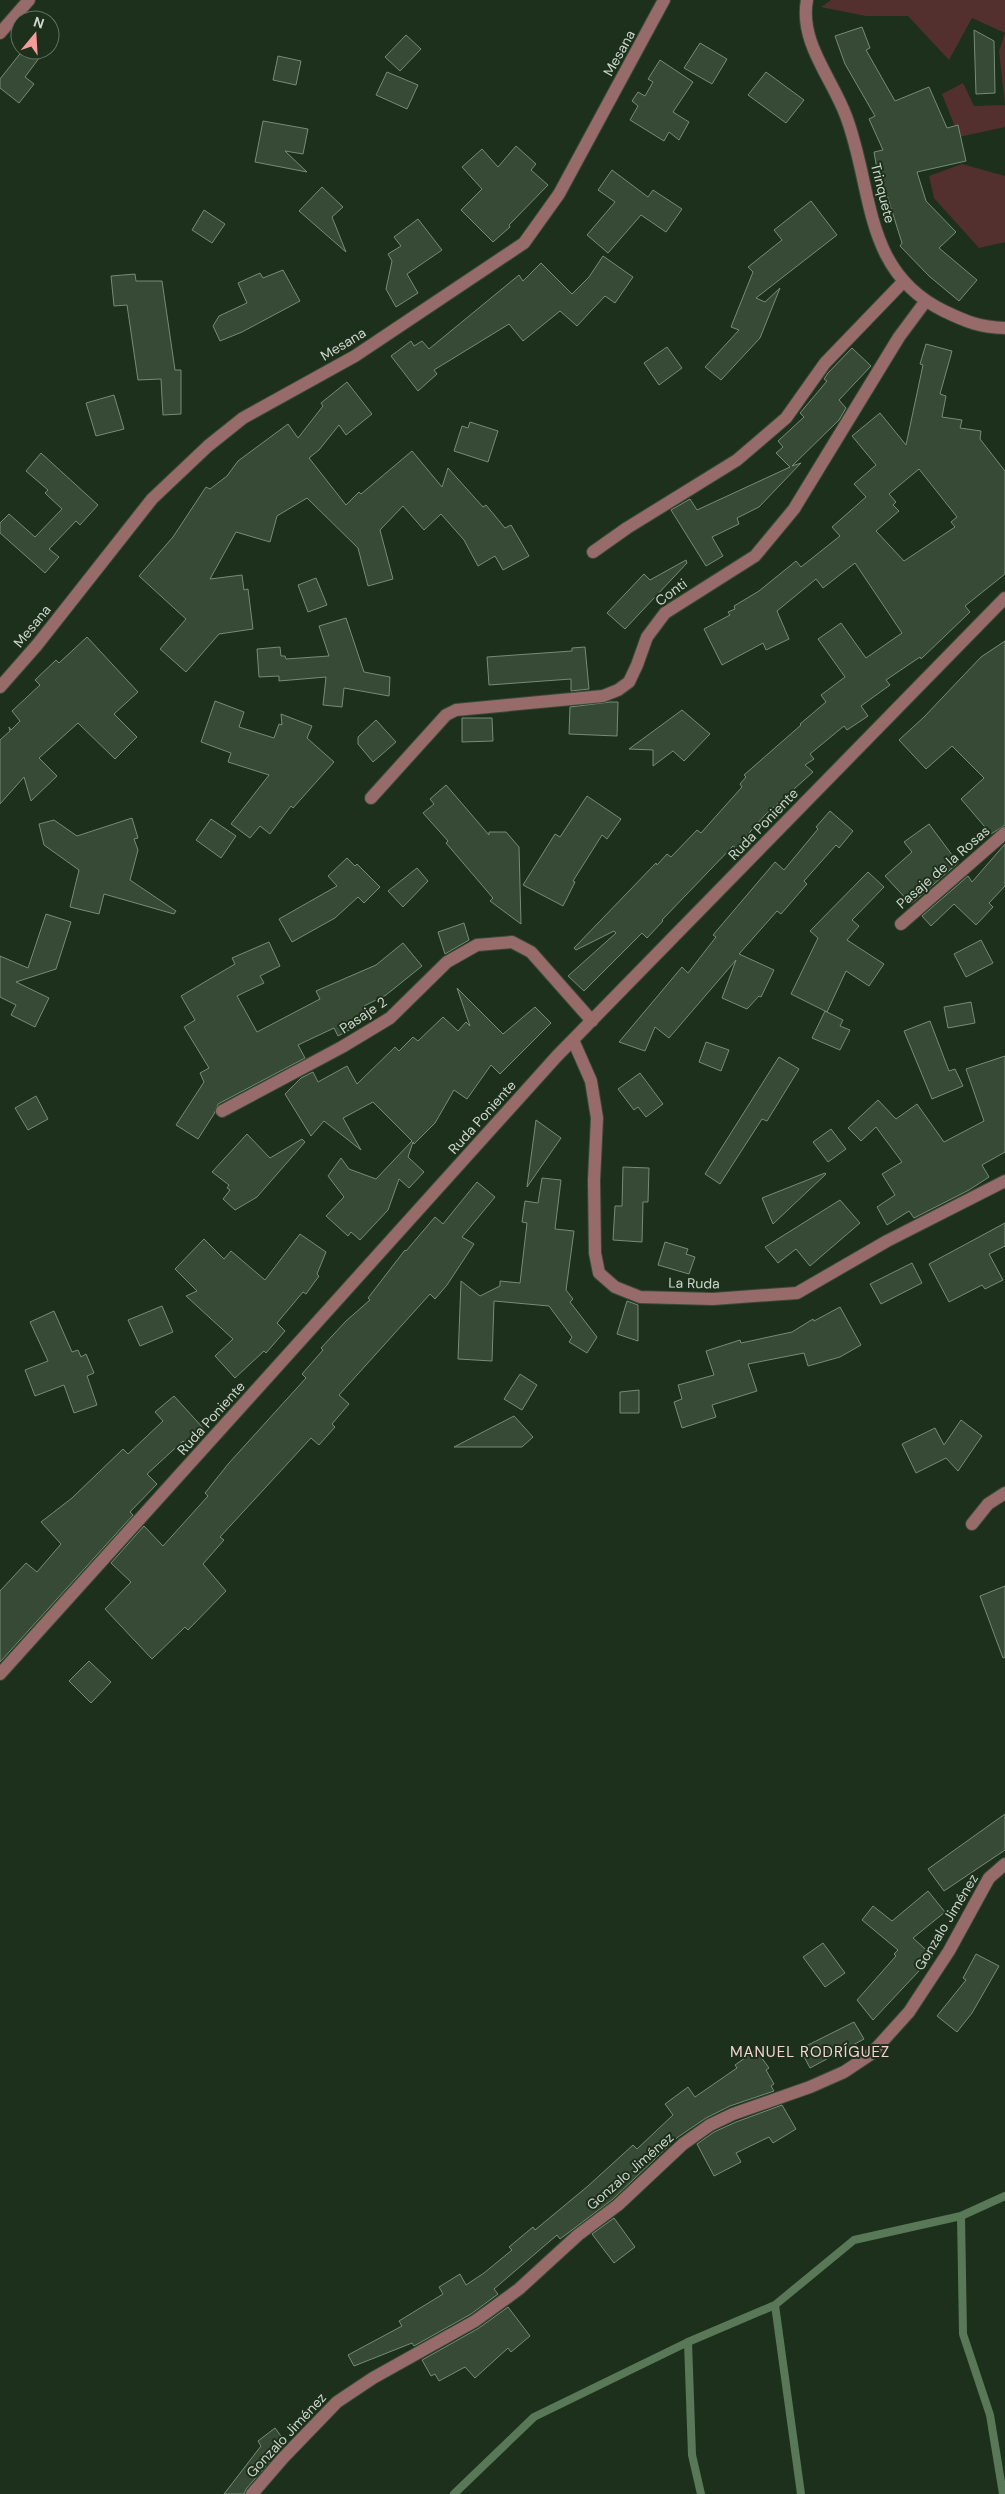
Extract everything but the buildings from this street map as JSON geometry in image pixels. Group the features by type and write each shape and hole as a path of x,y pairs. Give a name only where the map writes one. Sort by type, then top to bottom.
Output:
{"street":[{"path":"0,33 29,0"},
{"name":"Mesana","path":"0,687 37,645 152,498 208,446 243,418 355,356 524,243 559,194 664,0"},
{"name":"Trinquete","path":"807,0 805,12 808,35 846,115 855,143 874,224 884,252 903,282 925,302 981,328 1005,328"},
{"path":"593,552 627,528 737,460 786,418 825,363 903,282"},
{"name":"Conti","path":"371,798 446,715 456,710 603,696 618,690 628,682 638,665 647,637 665,613 755,556 794,509 899,337 925,302"},
{"name":"Ruda Poniente","path":"0,1674 573,1040 1005,598"},
{"name":"Pasaje de la Rosas","path":"901,924 1005,833"},
{"name":"Pasaje 2","path":"222,1111 342,1047 390,1018 447,962 476,945 512,942 531,952 592,1021"},
{"name":"La Ruda","path":"573,1040 591,1082 597,1118 594,1189 595,1252 599,1273 615,1287 640,1297 713,1299 797,1293 887,1241 1005,1181"},
{"path":"972,1524 988,1504 1005,1493"},
{"name":"Gonzalo Jiménez","path":"252,2494 283,2458 337,2402 373,2378 475,2322 519,2289 578,2235 618,2205 683,2144 710,2125 733,2114 810,2087 844,2072 871,2054 909,2012 949,1951 989,1878 1005,1864"}],"shaded area":[{"path":"831,0 1005,0 1005,33 972,18 949,60 908,16 866,16 821,7"},
{"path":"1005,33 1005,105 999,51"},
{"path":"963,83 974,106 1005,105 1005,127 959,137 942,94"},
{"path":"962,164 1005,176 1005,242 979,248 934,198 929,176"}],"waterway":[{"path":"454,2494 534,2417 688,2342 775,2305 854,2240 961,2216 1005,2196"},
{"path":"961,2216 963,2334 990,2415 1003,2494"},
{"path":"775,2305 801,2494"},
{"path":"688,2342 692,2455 701,2494"}],"district":[{"name":"MANUEL RODRÍGUEZ","path":"810,2052"}]}
